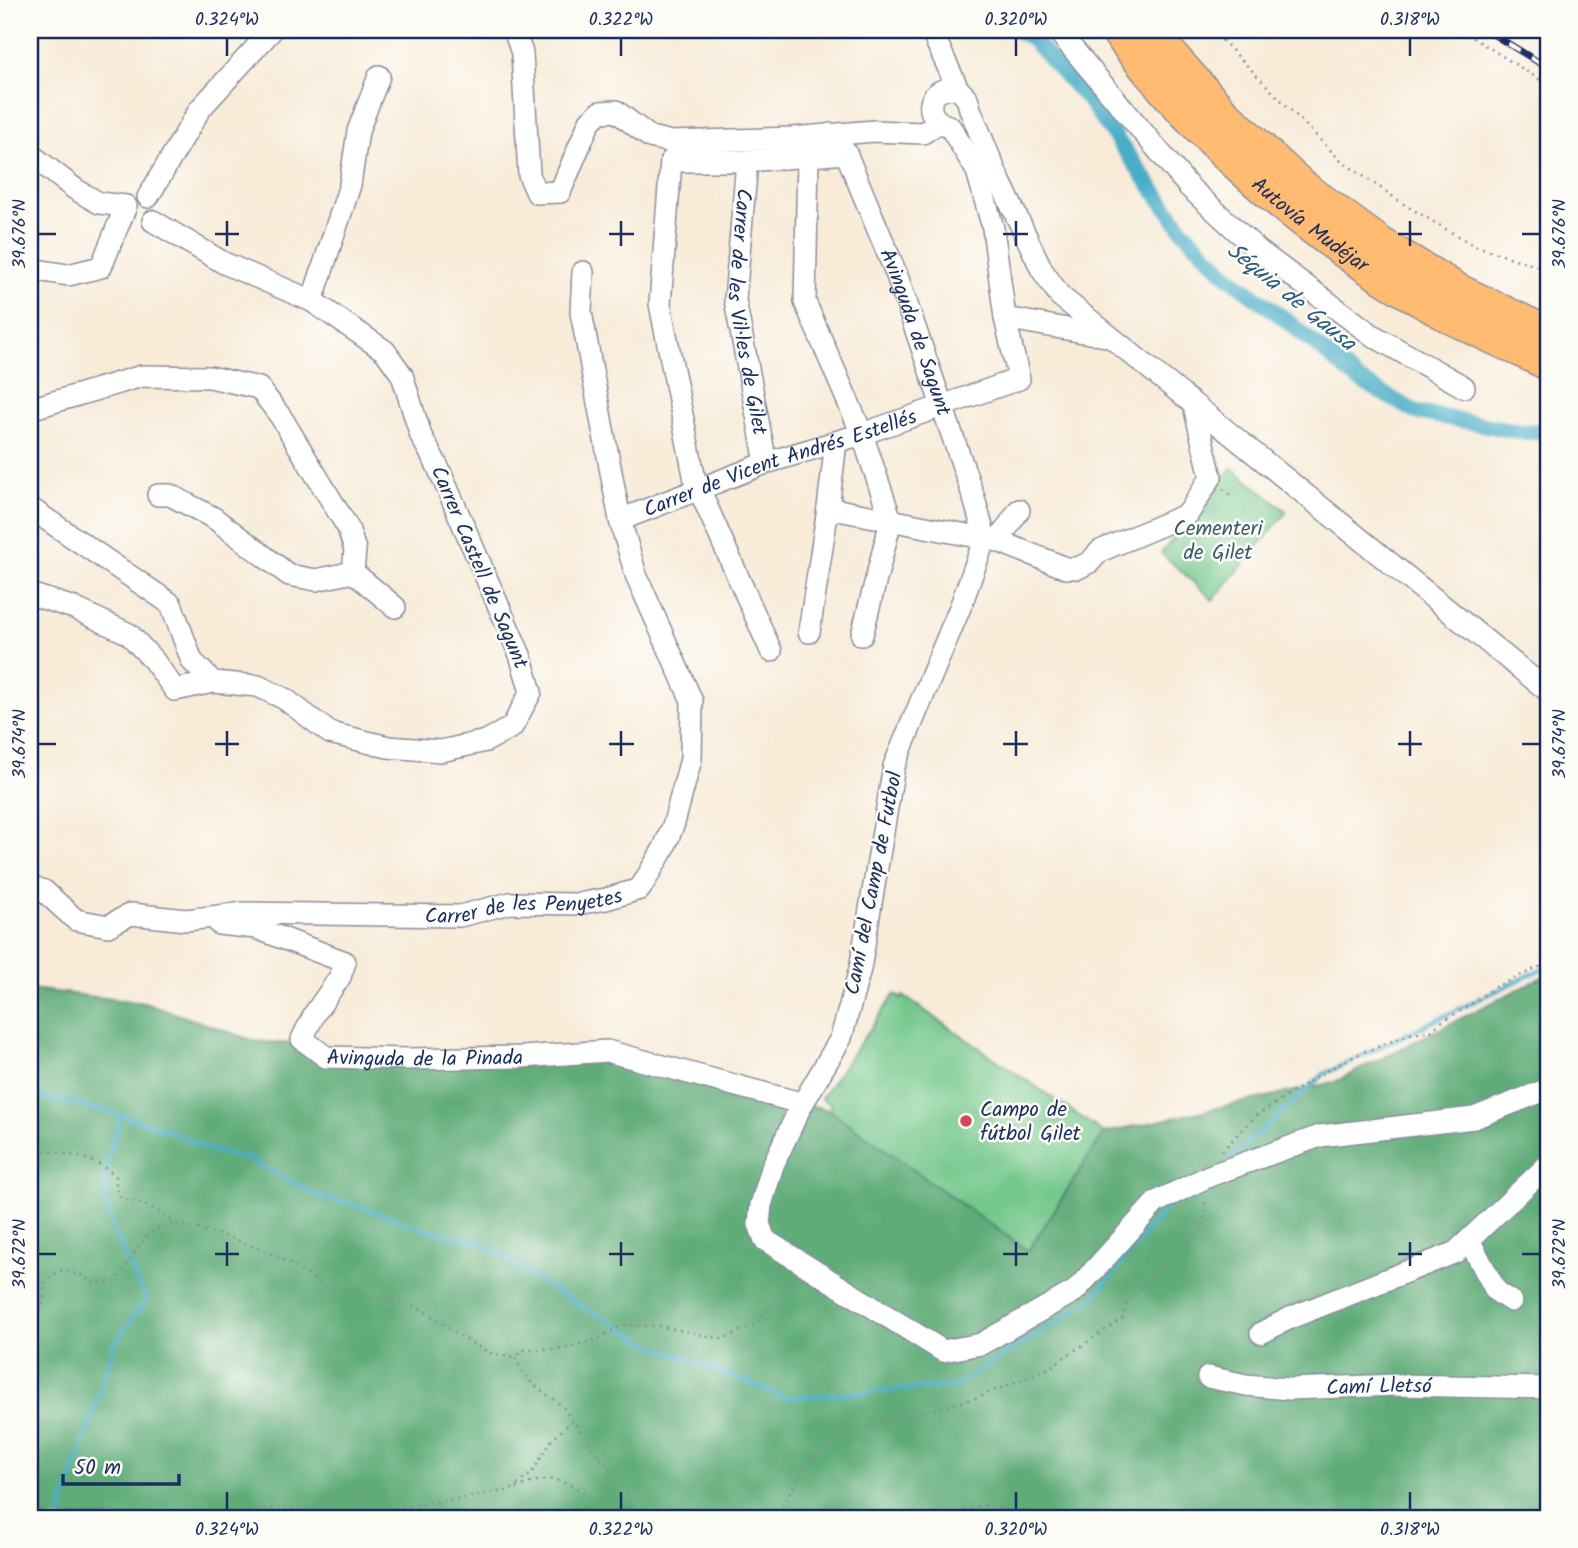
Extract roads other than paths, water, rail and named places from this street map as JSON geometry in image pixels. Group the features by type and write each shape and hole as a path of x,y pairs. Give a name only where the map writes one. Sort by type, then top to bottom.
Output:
{"highway":[{"name":"Autovía Mudéjar","path":"1116,30 1208,138 1286,207 1360,262 1451,317 1548,363"},
{"name":"Autovía Mudéjar","path":"1149,30 1222,112 1301,185 1380,243 1460,291 1548,333"}],"street":[{"path":"148,197 200,109 272,30"},
{"path":"514,30 522,53 528,175 537,193 560,192 590,121 600,112 616,111 650,137 671,142 792,138 874,131 945,111 964,121 970,109 996,173 1042,270 1060,296 1548,691"},
{"path":"930,30 945,111 977,171 993,228 1005,318 1110,337"},
{"path":"1057,30 1189,187 1260,252 1372,335 1464,387"},
{"path":"312,301 350,185 358,131 379,76"},
{"path":"945,111 996,173"},
{"name":"Avinguda de Sagunt","path":"830,134 846,153 896,273 991,540"},
{"path":"771,651 695,481 660,304 671,161 747,161 846,153"},
{"path":"30,154 75,189 99,203 126,206"},
{"path":"808,157 804,302 862,434 891,520 862,635"},
{"name":"Carrer de les Vil·les de Gilet","path":"747,161 735,300 766,463"},
{"path":"30,269 68,275 101,267 126,206 135,196 148,197 156,206 156,215 147,225 134,225 126,215 126,206"},
{"name":"Carrer Castell de Sagunt","path":"153,221 224,263 312,301 385,351 402,375 421,436 438,465 520,655 531,692 512,727 486,741 441,751 388,747 330,733 285,699 258,686 213,682"},
{"name":"Carrer de les Penyetes","path":"30,886 44,891 76,920 108,926 131,914 186,920 244,913 460,916 510,903 577,904 640,889 664,848 674,823 691,759 692,701 636,575 620,520 581,312 583,272"},
{"name":"Carrer de Vicent Andrés Estellés","path":"620,520 766,463 862,434 1019,379 1005,318"},
{"path":"30,409 142,376 210,377 260,388 281,417 348,528 355,550 353,572"},
{"path":"828,508 991,540 1066,568 1078,568 1090,562 1100,551 1188,514 1211,477 1194,406"},
{"path":"809,632 836,442"},
{"path":"158,495 170,495 214,518 289,575 316,580 353,572"},
{"path":"30,508 171,604 192,661 213,682"},
{"name":"Camí del Camp de Futbol","path":"1019,510 991,540 894,766 860,969 841,1038 800,1108 773,1165 761,1205 759,1224 765,1240 943,1351 981,1344 1075,1291 1156,1202 1209,1176 1320,1136 1474,1118 1548,1089"},
{"path":"353,572 395,607"},
{"path":"30,594 74,608 129,634 154,661 175,690 213,682"},
{"name":"Avinguda de la Pinada","path":"186,920 256,928 345,962 340,977 315,1013 302,1039 326,1057 474,1058 607,1051 793,1101 800,1108"},
{"path":"1261,1333 1290,1318 1456,1252 1548,1164"},
{"path":"1469,1240 1496,1291 1511,1301"},
{"name":"Camí Lletsó","path":"1208,1377 1246,1385 1289,1389 1397,1385 1548,1388"}],"waterway":[{"name":"Séquia de Gausa","path":"1016,30 1031,38 1090,102 1184,232 1229,277 1357,379 1416,412 1522,432 1542,431 1548,427"},
{"path":"1230,1159 1324,1074 1548,966"},
{"path":"30,1094 121,1115 165,1129 212,1151 249,1159 317,1196 356,1205 424,1229 482,1243 540,1282 648,1343 786,1398 955,1386 1089,1302 1168,1206"},
{"path":"59,1518 115,1343 146,1299 117,1238 107,1205 107,1166 121,1115"}],"railway":[{"path":"1486,30 1548,68"}],"place":[{"name":"Campo de fútbol Gilet","path":"966,1121"}],"park label":[{"name":"Cementeri de Gilet","path":"1218,540"}]}
